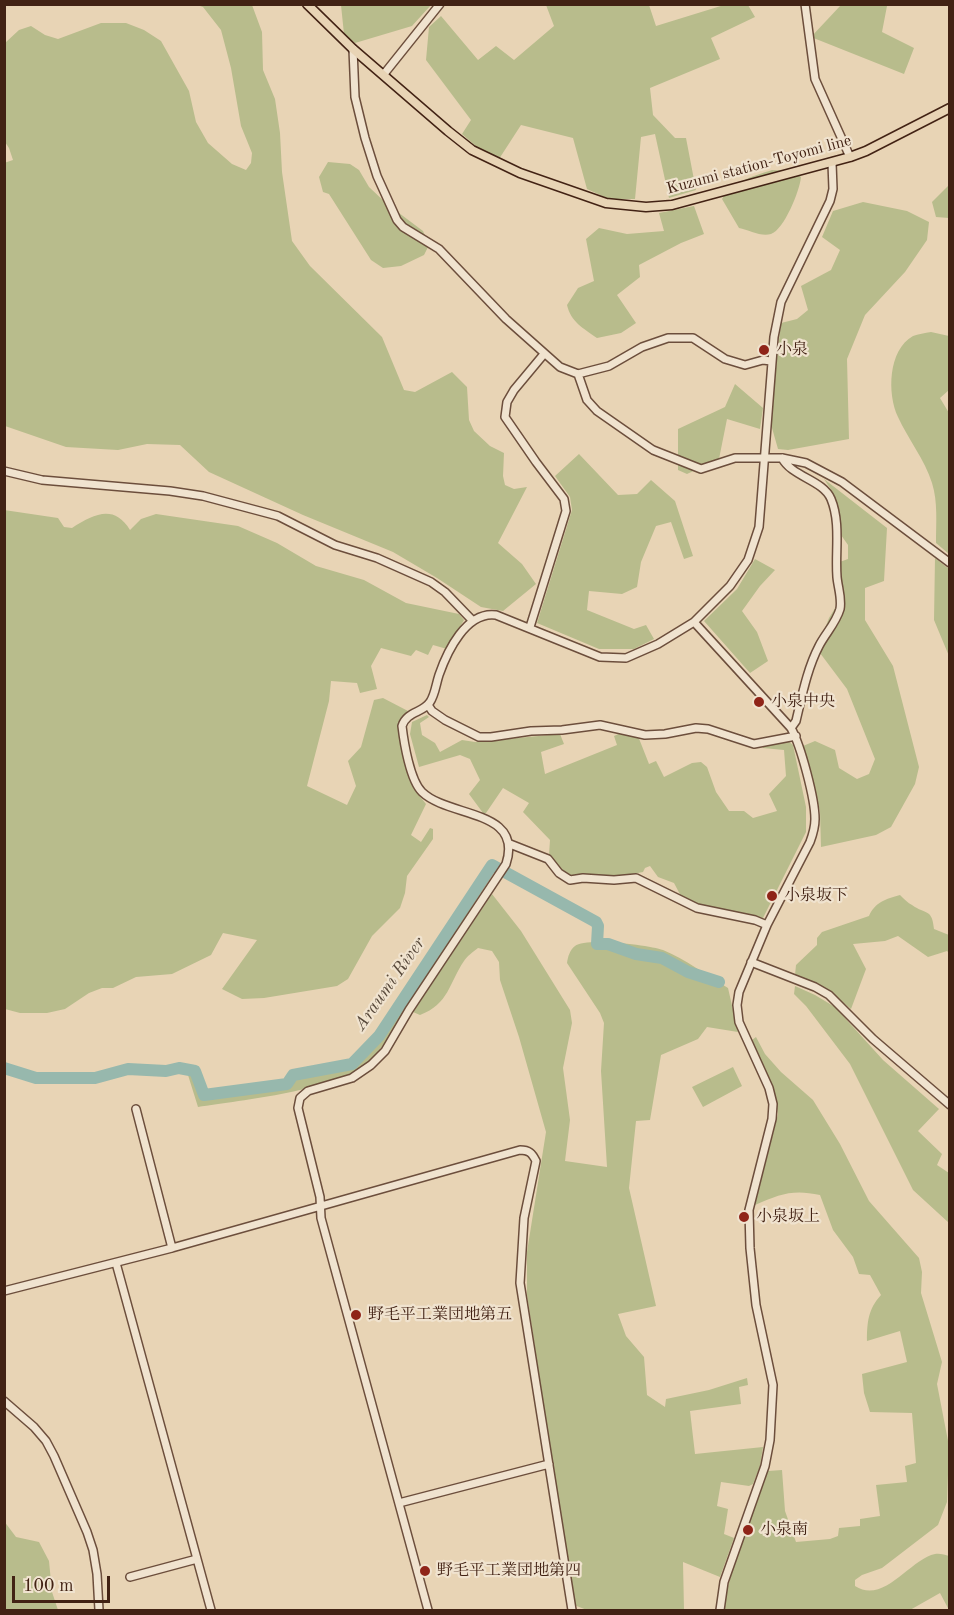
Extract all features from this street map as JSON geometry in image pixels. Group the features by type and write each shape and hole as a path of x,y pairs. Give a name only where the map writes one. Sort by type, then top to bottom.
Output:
{"main road":[{"name":"Kuzumi station-Toyomi line","path":"307,4 353,49 472,150 520,172 606,203 646,207 672,205 832,163 875,147 950,108"}],"street":[{"path":"384,74 440,4"},
{"path":"805,4 815,79 850,157"},
{"path":"353,49 355,97 365,138 377,176 398,220 404,227 439,249 507,319 560,367 578,374 609,366 642,347 668,338 693,338 725,359 740,364 771,361"},
{"path":"428,1611 321,1218 320,1197 298,1108 300,1098 308,1091 352,1078 371,1065 385,1051 409,1010 506,864 510,854 508,838 500,828 475,814 441,805 419,788 413,775 402,726 407,716 428,705 432,700 447,658 472,620 487,614 496,615 600,657 626,658 674,635 694,622 730,586 748,560 759,527 771,361 781,302 830,201 833,189 832,163"},
{"path":"530,627 566,511 566,504 505,417 506,407 514,390 544,354"},
{"path":"578,374 587,400 597,411 653,450 701,469 735,458 782,458 806,463 828,474 950,563"},
{"path":"782,458 794,470 827,491 831,498 835,515 837,578 841,596 840,610 811,665 796,721 792,728"},
{"path":"4,471 42,480 203,496 278,516 335,545 377,558 431,582 445,592 472,620"},
{"path":"694,622 792,728 813,801 814,828 810,842 767,925 739,992 737,1005 739,1022 769,1088 773,1104 772,1119 749,1210 756,1305 773,1385 773,1409 765,1466 729,1564 720,1611"},
{"path":"428,705 432,711 445,720 479,737 600,725 645,735 696,728 708,729 754,744 796,736"},
{"path":"510,844 548,859 559,873 570,880 636,878 682,903 755,920 767,925"},
{"path":"751,962 815,987 829,996 873,1039 950,1105"},
{"path":"136,1109 172,1248"},
{"path":"4,1291 172,1248 520,1149 527,1150 536,1161 522,1232 520,1283 572,1609 579,1611"},
{"path":"116,1263 211,1611"},
{"path":"4,1401 34,1427 46,1441 54,1456 93,1550 99,1611"},
{"path":"399,1503 549,1464"},
{"path":"130,1577 197,1559"}],"green space":[{"path":"341,4 431,5 412,26 355,43 344,34"},
{"path":"197,5 252,5 262,32 263,70 275,99 292,241 310,266 382,337 404,390 415,392 452,372 467,387 469,420 474,431 490,446 504,453 505,485 514,489 527,487 498,543 522,564 536,584 503,611 481,607 393,552 303,515 209,472 180,445 147,444 118,450 66,447 5,426 4,163 13,160 5,142 5,43 19,30 31,26 45,35 58,39 101,23 126,23 144,30 161,41 189,91 196,122 208,143 232,164 246,170 251,163 252,153 241,126 231,68 221,30 203,7"},
{"path":"546,5 649,5 656,26 724,5 748,5 755,17 711,38 720,59 650,88 653,115 675,138 686,138 696,190 669,198 655,134 641,137 635,199 609,199 587,189 573,138 521,125 499,159 478,148 462,134 471,120 426,60 429,27 441,16 478,60 496,46 514,60 554,26"},
{"path":"841,5 887,6 882,32 914,48 904,74 811,37"},
{"path":"328,162 350,164 359,170 369,187 387,204 423,231 429,245 424,255 401,266 383,268 371,260 329,194 323,192 319,177"},
{"path":"772,170 793,171 801,177 798,191 786,218 776,231 767,235 739,228 722,199 737,184"},
{"path":"949,185 949,218 936,217 932,202"},
{"path":"863,202 907,211 929,222 927,240 905,272 865,315 847,359 849,439 788,450 778,449 770,421 781,323 797,319 808,310 801,286 831,270 840,250 822,237 833,211"},
{"path":"694,206 704,234 639,265 640,277 617,295 636,323 621,333 597,338 578,324 571,316 567,305 578,288 594,281 586,239 599,228 627,234 664,231 659,213"},
{"path":"931,332 949,336 949,390 940,398 949,413 949,554 936,543 934,490 925,466 898,417 891,385 894,362 905,343 913,336"},
{"path":"735,384 763,408 760,429 727,419 719,459 687,474 678,470 678,429 725,407"},
{"path":"579,454 618,495 637,494 651,480 675,501 693,556 684,559 671,522 656,526 641,562 637,587 622,594 589,591 587,610 634,629 646,625 654,639 634,649 599,649 537,623 572,510 570,497 555,476"},
{"path":"824,479 887,528 884,581 865,588 865,620 893,666 919,767 915,784 891,827 876,835 821,847 820,811 803,746 815,741 835,750 839,768 857,779 869,774 875,759 847,689 817,649 829,618 837,605 835,589 837,563 848,559 848,545 841,535 832,491"},
{"path":"4,510 58,518 64,527 72,528 103,514 117,517 130,530 141,519 156,514 238,526 277,543 316,566 364,580 406,603 459,614 464,620 447,649 433,645 428,655 416,650 411,656 381,648 371,666 377,689 360,693 357,683 331,681 329,701 307,786 347,805 356,786 348,761 361,747 374,700 383,698 408,711 401,718 399,726 408,775 414,789 426,804 411,835 421,842 430,828 433,829 433,839 407,876 400,908 372,936 348,979 337,986 264,998 242,999 222,989 257,940 223,933 211,955 172,974 136,977 113,988 102,988 89,993 65,1009 47,1013 20,1013 5,1009"},
{"path":"935,558 949,569 949,656 934,620"},
{"path":"755,559 775,570 742,611 757,632 768,661 750,673 704,621 737,589"},
{"path":"427,715 429,717 420,723 422,735 435,743 440,752 462,740 475,742 560,734 564,744 541,752 545,774 617,745 614,736 623,732 638,736 649,764 656,761 664,777 692,763 701,762 707,767 716,792 729,811 744,811 753,818 777,811 769,794 786,776 784,750 763,748 762,745 787,740 793,745 806,807 806,832 763,918 696,906 683,900 674,883 658,877 650,866 643,872 622,876 573,877 556,866 549,855 550,840 523,812 529,803 503,788 486,813 483,813 469,794 480,780 470,759 460,755 419,767 410,734 412,722"},
{"path":"492,868 496,869 384,1044 368,1062 353,1072 312,1087 198,1107 188,1075 194,1075 203,1097 288,1085 295,1077 353,1065 381,1038 462,907"},
{"path":"492,894 521,931 570,1010 572,1023 563,1068 570,1120 565,1161 607,1167 601,1071 604,1023 600,1013 567,963 573,948 581,943 604,942 656,948 680,958 728,988 738,1032 707,1027 698,1039 661,1055 650,1120 636,1121 629,1188 656,1306 618,1314 626,1336 644,1357 647,1395 665,1407 666,1399 709,1390 747,1378 748,1385 739,1387 741,1404 690,1411 695,1454 763,1447 760,1466 753,1484 749,1486 721,1482 717,1506 728,1509 724,1534 734,1538 720,1577 683,1562 684,1610 587,1610 574,1605 527,1295 527,1252 546,1132 500,980 499,962 492,951 478,948 470,954 443,999 420,1015 413,1012"},
{"path":"900,895 910,904 930,915 934,929 949,935 949,953 947,951 928,957 898,936 885,941 853,944 866,969 851,1009 825,988 795,975 796,965 817,945 817,938 822,932 869,916 878,904"},
{"path":"795,986 835,1007 883,1060 939,1109 918,1131 942,1154 937,1165 949,1173 949,1223 913,1190 850,1064 806,1006 794,994"},
{"path":"756,1037 765,1054 781,1072 813,1100 840,1144 869,1201 919,1258 922,1272 921,1293 942,1362 937,1384 949,1446 947,1502 938,1525 882,1568 855,1580 855,1586 866,1590 876,1590 886,1586 926,1558 935,1554 949,1556 949,1610 940,1593 910,1610 724,1610 724,1601 732,1572 768,1471 782,1470 785,1511 796,1542 830,1539 838,1536 839,1528 860,1526 860,1519 880,1516 876,1485 907,1482 905,1466 916,1463 912,1413 870,1412 864,1393 862,1374 907,1362 900,1331 867,1341 869,1316 881,1295 870,1275 859,1274 853,1257 833,1230 820,1195 802,1192 787,1194 755,1205 778,1114 774,1091 752,1040"},
{"path":"733,1067 742,1086 703,1107 692,1087"},
{"path":"4,1521 16,1537 39,1542 49,1561 52,1592 58,1610 5,1610"}],"waterway":[{"name":"Araumi River","path":"4,1068 36,1078 95,1078 128,1069 166,1071 179,1068 195,1071 204,1095 287,1084 293,1075 352,1064 379,1036 492,865 596,922 598,926 597,944 608,944 636,954 662,958 688,972 719,982"}],"place":[{"name":"小泉","path":"764,350"},
{"name":"小泉中央","path":"759,702"},
{"name":"小泉坂下","path":"772,896"},
{"name":"小泉坂上","path":"744,1217"},
{"name":"野毛平工業団地第五","path":"356,1315"},
{"name":"小泉南","path":"748,1530"},
{"name":"野毛平工業団地第四","path":"425,1571"}]}
